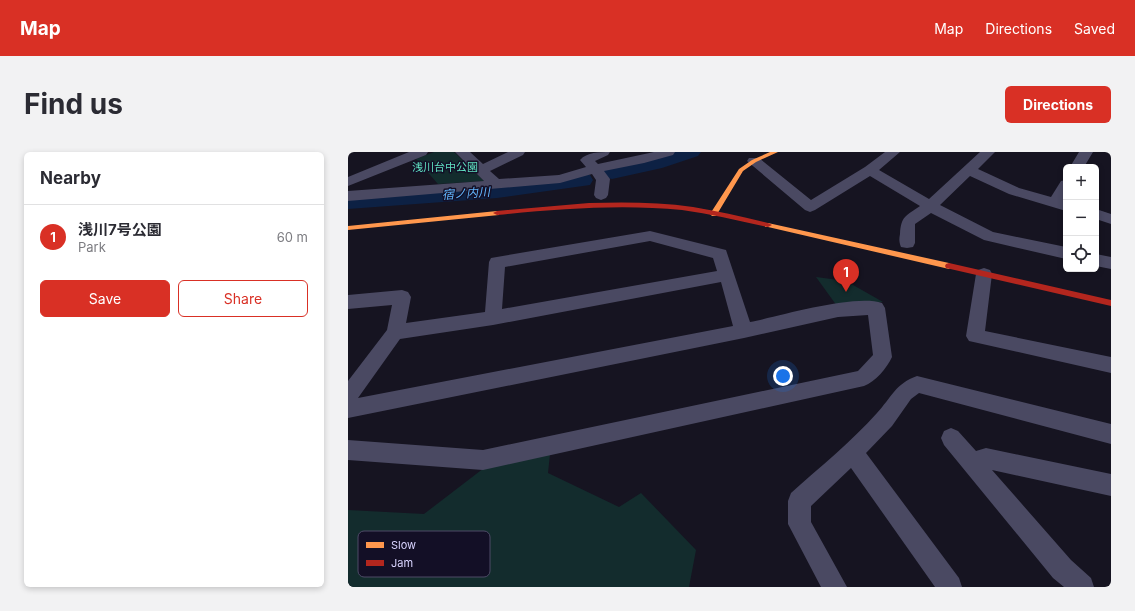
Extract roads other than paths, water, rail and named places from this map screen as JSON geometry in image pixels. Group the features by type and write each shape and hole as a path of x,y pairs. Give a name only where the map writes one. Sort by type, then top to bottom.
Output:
{"street":[{"path":"348,182 421,152"},
{"path":"462,152 496,184"},
{"path":"481,170 518,152"},
{"path":"601,195 603,179 587,160 603,152"},
{"path":"348,196 560,179 595,169 644,159 668,152"},
{"path":"714,214 716,204 741,170 763,156 810,207 870,170 893,152"},
{"path":"907,243 908,222 930,206 988,152"},
{"path":"1079,164 1086,152"},
{"path":"870,170 930,206 989,236 1063,252"},
{"path":"969,170 1014,191 1060,205 1063,194"},
{"path":"691,200 716,204"},
{"path":"348,228 545,208 594,205 682,208 1111,303"},
{"path":"1099,215 1111,219"},
{"path":"493,318 497,262 650,236 720,254 744,331"},
{"path":"1099,261 1111,263"},
{"path":"984,274 975,336 1111,365"},
{"path":"395,332 493,318 727,275"},
{"path":"348,302 402,297 395,332 348,396"},
{"path":"348,409 744,331 838,310 876,308 883,357 864,378 483,460 348,450"},
{"path":"834,587 800,524 799,501 852,452 884,419 904,392 917,384 1111,434"},
{"path":"950,438 1062,569 1082,587"},
{"path":"852,452 950,587"},
{"path":"972,463 986,458 1111,485"}],"waterway":[{"name":"宿ノ内川","path":"612,173 655,164 691,152"},
{"name":"宿ノ内川","path":"348,202 497,191 583,180"}],"place":[{"name":"浅川7号公園","path":"846,292"}],"park label":[{"name":"浅川台中公園","path":"445,167"}]}
